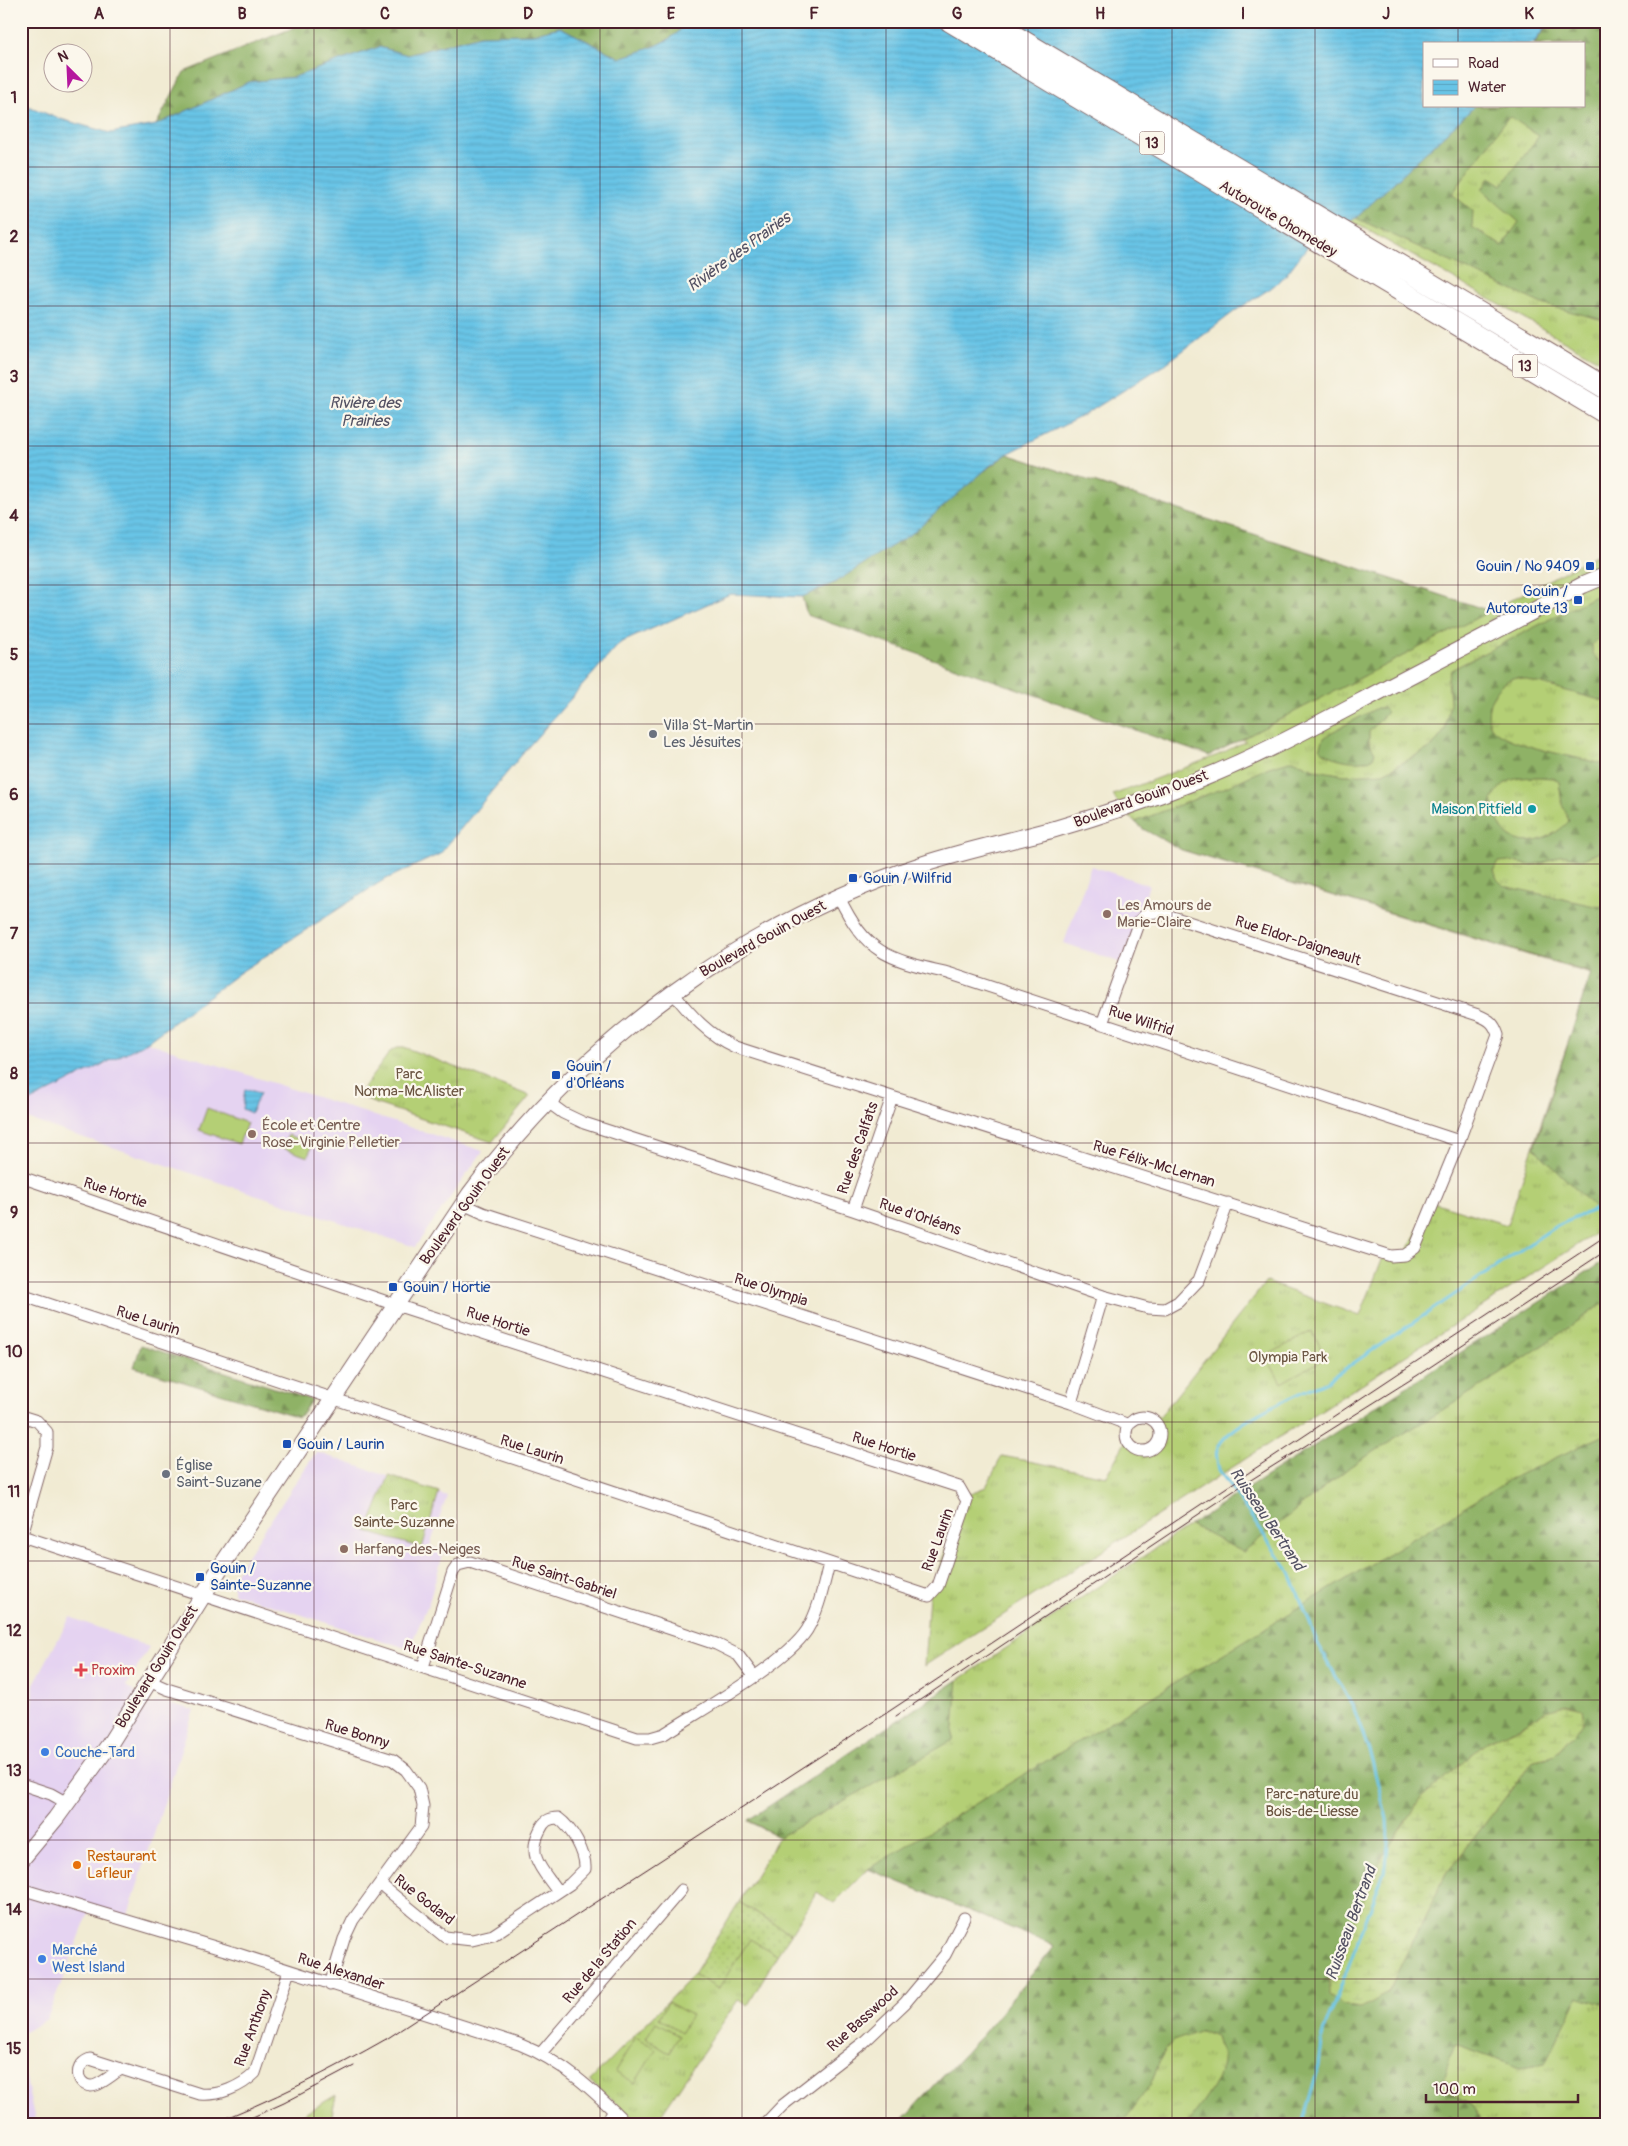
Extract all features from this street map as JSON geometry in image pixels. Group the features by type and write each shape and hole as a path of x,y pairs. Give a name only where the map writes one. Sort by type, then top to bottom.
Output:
{"highway":[{"name":"Autoroute Chomedey","path":"950,21 1607,414"},
{"name":"Autoroute Chomedey","path":"989,21 1365,247 1607,388"}],"main road":[{"name":"Boulevard Gouin Ouest","path":"1583,584 1607,566"},
{"name":"Boulevard Gouin Ouest","path":"21,1860 67,1803 109,1745 202,1595 463,1204 500,1156 548,1102 603,1048 673,992 753,941 839,897 925,864 1104,814 1220,771 1313,726 1583,584 1607,575"}],"street":[{"name":"Rue Wilfrid","path":"839,897 857,931 870,943 905,963 948,973 1459,1141"},
{"name":"Rue Eldor-Daigneault","path":"1102,1024 1139,921 1147,913 1158,912 1478,1015 1489,1019 1495,1025"},
{"name":"Rue Félix-McLernan","path":"673,992 703,1027 726,1043 1392,1256 1405,1255 1415,1248 1459,1141 1498,1035 1495,1025"},
{"name":"Rue des Calfats","path":"853,1210 892,1097"},
{"name":"Rue d'Orléans","path":"548,1102 563,1113 584,1123 853,1210 1103,1296 1148,1308 1165,1309 1178,1302 1199,1280 1228,1203"},
{"name":"Rue Hortie","path":"21,1177 396,1305 959,1487 965,1494"},
{"name":"Rue Olympia","path":"463,1204 502,1219 1070,1403 1129,1425"},
{"name":"Rue Laurin","path":"21,1295 929,1596 938,1586 966,1508 968,1501 965,1494"},
{"path":"1070,1403 1103,1296"},
{"path":"21,1416 37,1421 47,1432 47,1446 22,1537"},
{"name":"Rue Sainte-Suzanne","path":"22,1537 637,1738 650,1738 664,1734 754,1676 793,1647 806,1630 821,1596 829,1564"},
{"name":"Rue Saint-Gabriel","path":"423,1667 453,1572 458,1564 470,1562 716,1644 738,1655 754,1676"},
{"name":"Rue Bonny","path":"149,1681 175,1691 393,1760 406,1770 419,1788 423,1806 421,1827 353,1920 344,1939 330,1985"},
{"path":"21,1730 21,1737"},
{"path":"21,1784 51,1794 67,1803"},
{"name":"Rue Godard","path":"380,1884 445,1937 472,1940 493,1935 558,1892 580,1876 585,1869 586,1861 579,1846 563,1821 558,1818 552,1818 541,1826 533,1848 537,1861 558,1892"},
{"name":"Rue Alexander","path":"21,1889 519,2044 541,2053 566,2068 628,2125"},
{"name":"Rue de la Station","path":"541,2053 681,1890"},
{"name":"Rue Basswood","path":"764,2125 783,2105 864,2042 905,2003 946,1955 964,1918"},
{"name":"Rue Anthony","path":"120,2069 200,2094 213,2095 246,2082 255,2073 289,1971"},
{"path":"605,2125 614,2111"}],"shaded area":[{"name":"Les Amours de Marie-Claire","path":"1091,866 1149,885 1122,963 1064,943"},
{"name":"École et Centre Rose-Virginie Pelletier","path":"147,1042 483,1151 415,1247 21,1117 21,1106"},
{"name":"Harfang-des-Neiges","path":"316,1452 447,1496 430,1546 444,1551 429,1602 409,1649 233,1593 233,1577"},
{"path":"70,1617 149,1647 126,1686 153,1704 157,1700 194,1710 126,1921 90,1910 47,2019 21,2034 21,1759 32,1731 34,1684"},
{"path":"21,2056 36,2125 21,2125"}],"green space":[{"path":"310,21 687,21 681,29 666,41 620,58 560,27 532,34 480,35 408,55 379,47 294,77 249,82 156,125 184,72"},
{"path":"1550,21 1607,21 1607,365 1344,217 1465,108 1586,108 1586,42 1535,42"},
{"path":"1550,21 1607,21 1607,321 1542,304 1356,218 1473,108 1586,108 1586,42 1535,42","holes":["1509,116 1539,136 1502,185 1490,177 1482,190 1519,222 1502,246 1472,227 1473,211 1452,194"]},
{"name":"Olympia Park","path":"1007,454 1490,611 1607,549 1607,1226 924,1666 929,1596 965,1495 986,1487 1002,1456 1106,1476 1127,1439 1134,1449 1142,1451 1150,1449 1156,1442 1160,1434 1159,1426 1153,1420 1141,1417 1160,1416 1266,1282 1360,1316 1384,1254 1405,1255 1433,1202 1507,1225 1591,974 1182,850 1134,821 1119,805 1113,795 1218,755 1246,741 819,604"},
{"path":"1007,454 1490,611 1209,756 807,615 802,597 834,583"},
{"path":"1607,590 1607,632 1592,644 1595,657 1607,664 1607,702 1516,677 1505,683 1495,692 1490,703 1488,715 1489,723 1493,729 1514,741 1546,751 1607,765 1607,849 1583,859 1561,855 1544,863 1529,865 1510,861 1498,862 1494,870 1497,879 1504,886 1599,907 1607,906 1607,1220 1534,1148 1591,973 1182,850 1143,829 1135,822 1224,788 1269,767 1293,760 1316,770 1345,775 1383,773 1432,747 1445,730 1450,702 1448,679 1451,670","holes":["1554,778 1559,782 1562,804 1569,821 1557,832 1541,839 1525,842 1509,836 1500,825 1495,810 1492,800 1496,793 1505,783 1516,779"]},
{"path":"1377,708 1383,708 1387,712 1369,732 1369,743 1375,752 1373,758 1360,761 1338,759 1320,749 1324,738 1330,733"},
{"name":"Parc Norma-McAlister","path":"396,1048 406,1048 530,1096 492,1142 371,1102 363,1097 361,1091 390,1052"},
{"path":"207,1108 247,1123 239,1144 199,1130"},
{"path":"288,1135 312,1144 308,1157 283,1148"},
{"name":"Parc-nature du Bois-de-Liesse","path":"1607,1259 1607,2125 897,2125 983,2034 1055,1946 868,1869 834,1903 817,1892 791,1934 739,1902 779,1837 748,1821 1190,1525 1195,1528"},
{"path":"1607,1259 1607,1301 1501,1374 1351,1466 1243,1552 1190,1525"},
{"name":"Olympia Park","path":"1312,1331 1326,1358 1281,1383 1266,1356"},
{"path":"141,1345 312,1400 299,1417 134,1367"},
{"name":"Parc-nature du Bois-de-Liesse","path":"1607,1434 1607,1591 1596,1602 1604,1616 1607,1617 1607,2006 1578,1996 1546,2063 1521,2067 1455,2044 1440,2088 1471,2104 1484,2125 1186,2125 1210,2092 1222,2064 1222,2055 1216,2036 1202,2031 1173,2041 1164,2051 1150,2085 1130,2113 1116,2125 897,2125 983,2034 1055,1946 868,1869 1518,1475","holes":["1545,1710 1582,1710 1584,1722 1553,1756 1534,1760 1446,1874 1387,1994 1329,1976 1341,1953 1509,1731 1530,1722"]},
{"name":"Parc Sainte-Suzanne","path":"389,1476 439,1492 422,1548 367,1532"},
{"path":"958,1680 953,1740 779,1837 748,1820"},
{"path":"1567,1705 1582,1709 1584,1722 1553,1756 1534,1760 1446,1874 1387,1994 1361,2008 1343,2005 1329,1996 1329,1976 1341,1953 1383,1855 1421,1798 1488,1741 1530,1722 1545,1710"},
{"path":"739,1902 791,1934 777,1955 750,1939 718,1989 694,1974"},
{"path":"750,1938 777,1955 748,2005 738,2000 654,2125 642,2125 590,2081 694,1974 718,1988"},
{"path":"668,2002 691,2015 681,2032 659,2018"},
{"path":"656,2022 679,2035 669,2052 646,2038"},
{"path":"636,2037 656,2049 635,2083 615,2071"},
{"path":"336,2095 330,2125 286,2125"}],"water":[{"name":"Rivière des Prairies","path":"687,21 1550,21 1534,42 1423,42 1423,108 1473,108 1356,218 1338,223 1308,246 1285,276 1271,288 1235,311 1164,365 1086,414 1007,454 991,465 914,532 834,583 802,597 730,594 620,643 529,746 440,854 382,881 239,973 147,1042 21,1106 21,103 57,118 110,133 156,125 249,82 294,77 379,47 408,55 480,35 532,34 560,27 620,58 666,41 681,29"},
{"path":"245,1089 260,1093 251,1113 242,1109"}],"waterway":[{"name":"Ruisseau Bertrand","path":"1302,2125 1319,2066 1323,2033 1386,1867 1388,1844 1387,1819 1369,1750 1354,1709 1318,1644 1290,1573 1219,1470 1216,1457 1217,1450 1222,1440 1248,1420 1283,1401 1327,1381 1556,1226 1607,1204"}],"tram line":[{"path":"208,2125 300,2085 388,2038 885,1714 1607,1235"},
{"path":"896,1716 1238,1488 1418,1375 1607,1250"},
{"path":"235,2125 284,2103 354,2066"}],"place":[{"name":"Gouin / No 9409","path":"1590,566"},
{"name":"Gouin / Autoroute 13","path":"1578,600"},
{"name":"Villa St-Martin Les Jésuites","path":"653,734"},
{"name":"Maison Pitfield","path":"1532,809"},
{"name":"Gouin / Wilfrid","path":"853,878"},
{"name":"Les Amours de Marie-Claire","path":"1107,914"},
{"name":"Gouin / d'Orléans","path":"556,1075"},
{"name":"École et Centre Rose-Virginie Pelletier","path":"252,1134"},
{"name":"Gouin / Hortie","path":"393,1287"},
{"name":"Gouin / Laurin","path":"287,1444"},
{"name":"Église Saint-Suzane","path":"166,1474"},
{"name":"Harfang-des-Neiges","path":"344,1549"},
{"name":"Gouin / Sainte-Suzanne","path":"200,1577"},
{"name":"Proxim","path":"81,1670"},
{"name":"Couche-Tard","path":"45,1752"},
{"name":"Restaurant Lafleur","path":"77,1865"},
{"name":"Marché West Island","path":"42,1959"}]}
